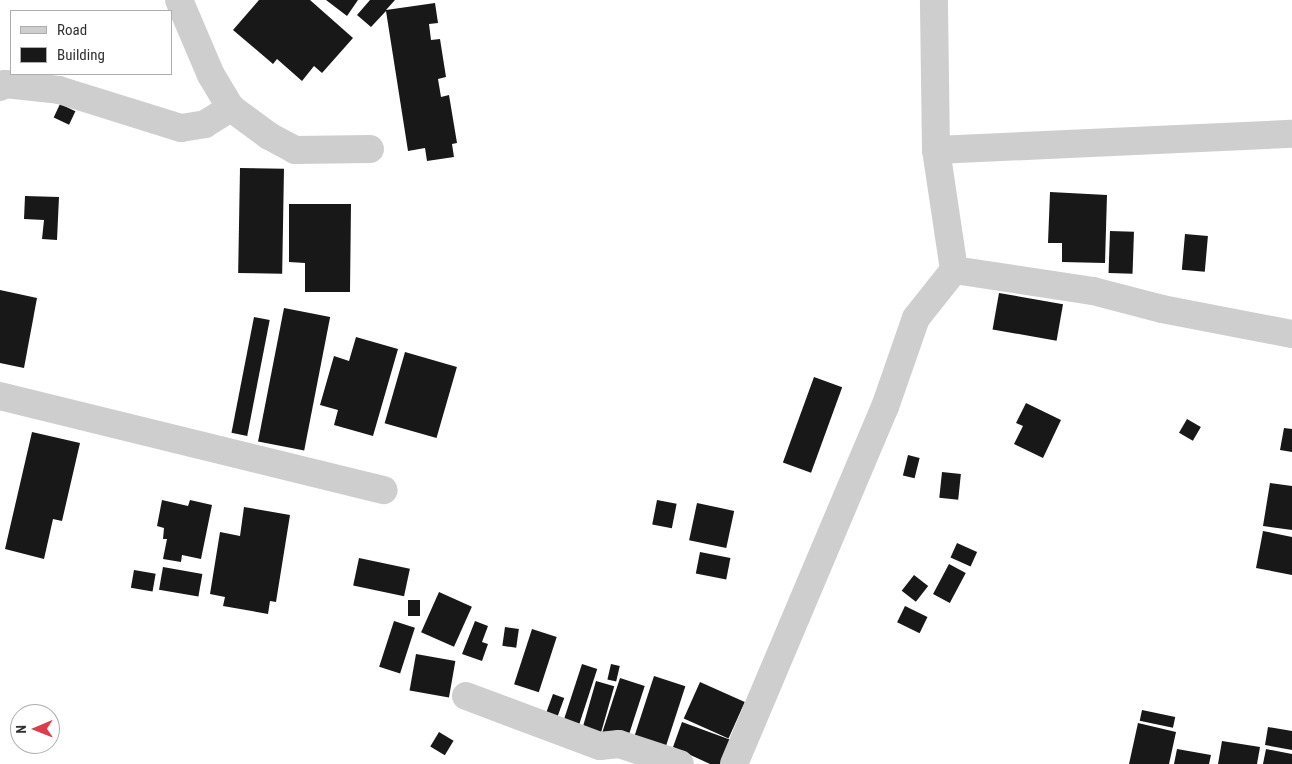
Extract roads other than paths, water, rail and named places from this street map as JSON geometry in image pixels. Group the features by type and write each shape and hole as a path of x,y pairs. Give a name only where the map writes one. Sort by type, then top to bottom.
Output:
{"street":[{"path":"179,0 211,75 231,108 269,136 295,150 370,149"},
{"path":"734,764 886,407 916,318 954,270 936,150 934,0"},
{"path":"0,87 4,84 59,90 181,128 205,124 231,108"},
{"path":"936,150 1292,134"},
{"path":"954,270 1093,291 1162,309 1292,334"},
{"path":"0,396 384,490"},
{"path":"466,696 600,746 619,744 680,764"}]}
